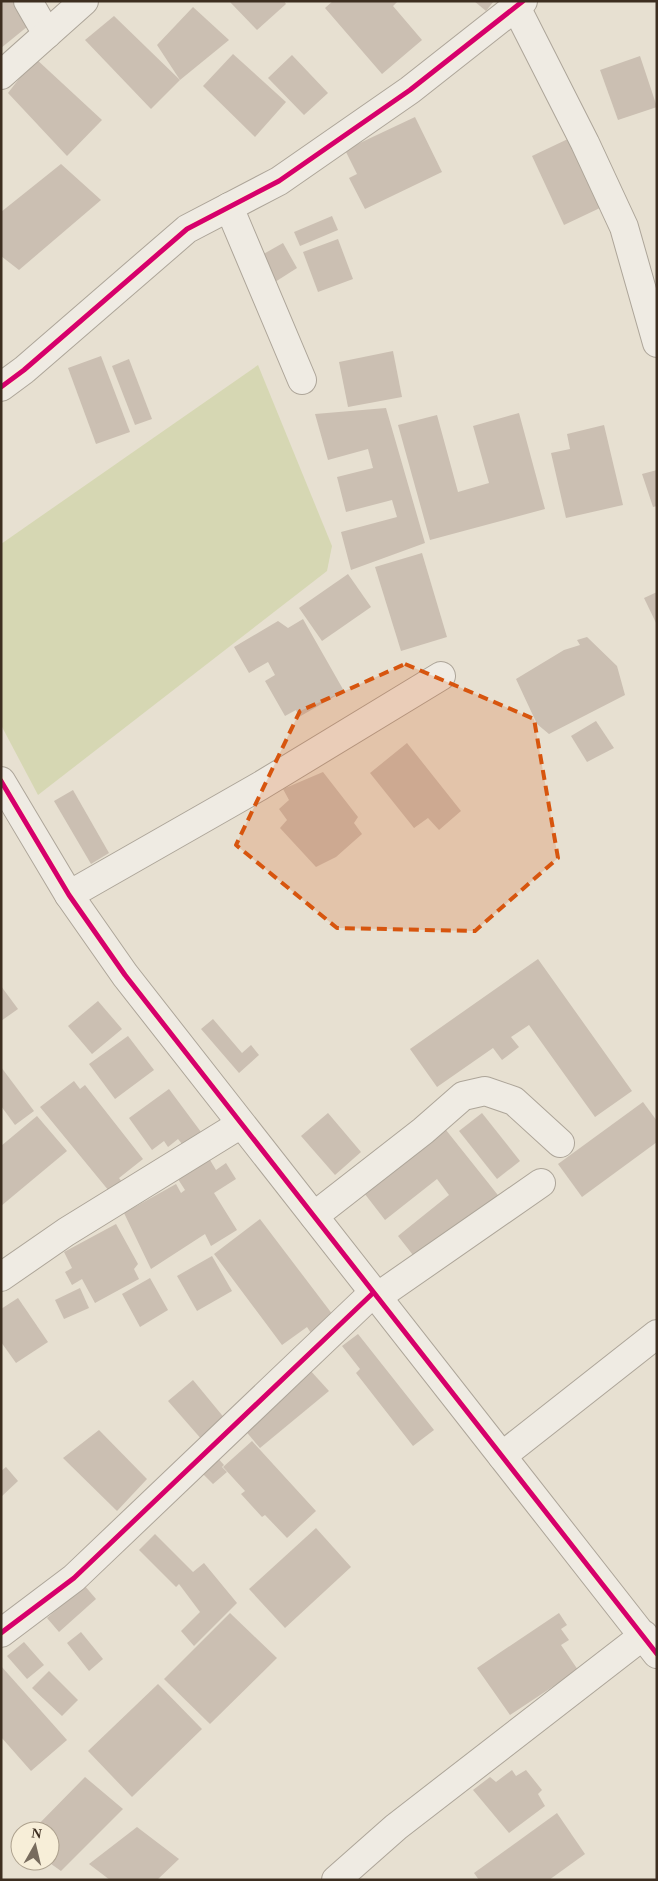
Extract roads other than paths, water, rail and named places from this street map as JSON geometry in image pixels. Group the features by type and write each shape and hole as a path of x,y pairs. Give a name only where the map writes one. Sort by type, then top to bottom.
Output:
{"street":[{"path":"28,1 47,34"},
{"path":"1,75 84,1"},
{"path":"1,387 18,375 186,228 279,180 410,90 520,4 624,227 657,343"},
{"path":"229,207 302,380"},
{"path":"69,894 260,786 441,676"},
{"path":"1,780 69,894 126,975 650,1644 396,1827 336,1880"},
{"path":"314,1216 423,1131 463,1096 485,1091 514,1101 560,1143"},
{"path":"1,1277 66,1232 241,1124"},
{"path":"1,1633 74,1578 375,1295 541,1183"},
{"path":"502,1456 657,1334"}]}
